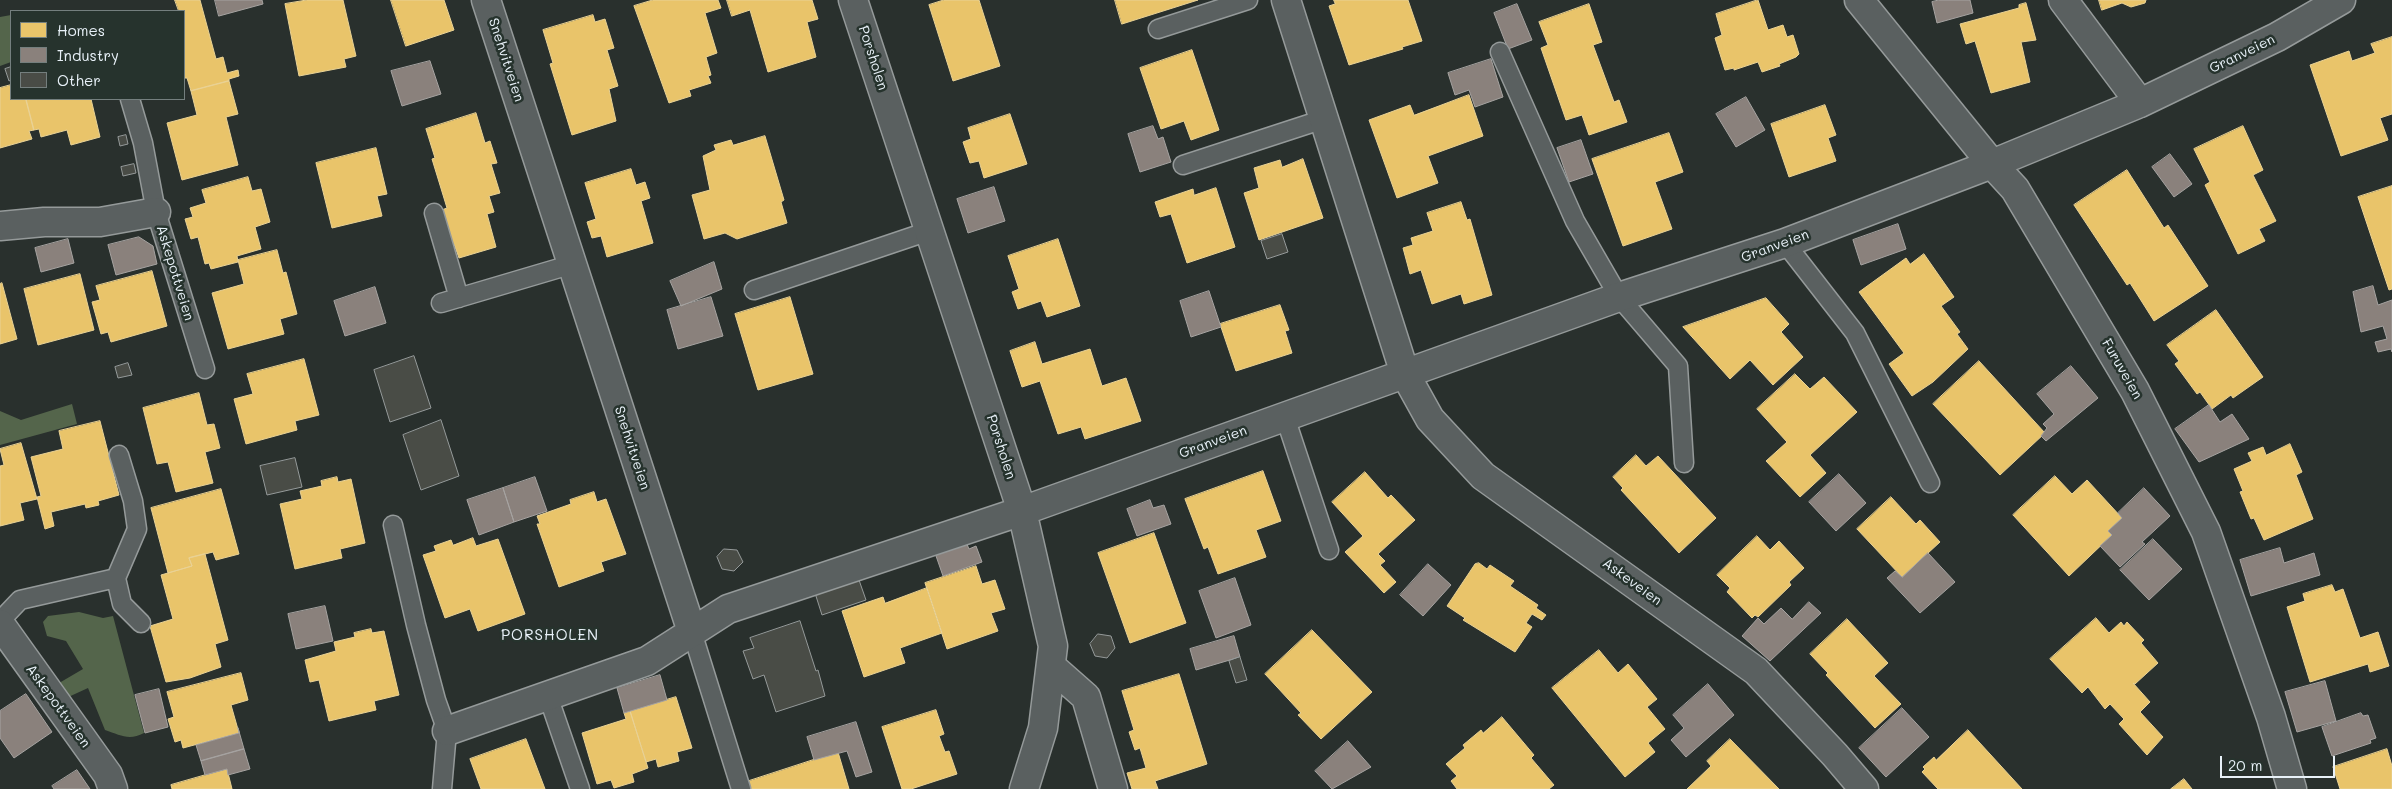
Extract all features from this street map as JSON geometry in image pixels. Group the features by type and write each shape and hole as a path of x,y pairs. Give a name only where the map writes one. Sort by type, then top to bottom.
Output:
{"street":[{"name":"Snehvitveien","path":"486,0 692,632"},
{"name":"Porsholen","path":"853,0 1022,511 1053,646 1052,667 1043,728 1024,789"},
{"path":"1286,0 1405,374"},
{"name":"Furuveien","path":"1859,0 1992,164 2015,189 2136,390 2206,532 2271,717 2292,789"},
{"path":"2063,0 2140,103"},
{"name":"Granveien","path":"1022,511 1619,297 1785,243 1992,164 2140,103 2278,36 2341,0"},
{"name":"Askepottveien","path":"0,226 44,222 100,222 156,212"},
{"name":"Askeveien","path":"1405,374 1430,419 1483,476 1756,671 1835,755 1864,789"},
{"path":"447,731 647,661 728,609 1022,511"},
{"name":"Askepottveien","path":"0,622 108,775 113,789"},
{"path":"1052,667 1086,697 1113,789"}],"lane":[{"path":"1158,29 1248,0"},
{"path":"1500,52 1575,221 1619,297 1678,366 1684,462"},
{"path":"130,100 143,143 156,212"},
{"path":"1183,165 1324,120"},
{"name":"Askepottveien","path":"156,212 205,369"},
{"path":"434,213 459,298"},
{"path":"754,290 929,230"},
{"path":"1785,243 1854,334 1930,483"},
{"path":"441,303 572,264"},
{"path":"1285,417 1329,550"},
{"path":"119,455 133,501 137,529 116,578 122,604 141,623"},
{"path":"393,526 416,625 436,700 447,731 442,789"},
{"name":"Askepottveien","path":"0,622 20,600 116,578"},
{"path":"692,632 741,789"},
{"path":"548,696 580,789"}],"green space":[{"path":"10,15 10,62 0,66 0,17"},
{"path":"72,404 77,424 0,445 0,411 21,420"},
{"path":"79,612 103,618 113,616 144,733 129,737 105,730 88,688 64,699 54,686 83,669 66,641 47,636 43,622 48,616"}],"building: Homes":[{"path":"175,0 200,0 216,59 223,57 227,73 238,70 239,76 229,79 229,81 191,91 187,78 185,78 185,10 179,10"},
{"path":"307,0 343,0 356,56 344,59 346,67 299,76 285,4"},
{"path":"391,0 444,0 454,30 406,46"},
{"path":"653,0 718,0 721,8 705,13 717,53 706,57 711,75 708,76 711,83 689,90 691,96 669,103 634,6"},
{"path":"727,0 812,0 818,19 807,22 816,57 768,72 750,10 732,16"},
{"path":"944,0 979,0 1000,66 953,81 929,5"},
{"path":"1115,0 1198,0 1122,24"},
{"path":"1334,0 1408,0 1422,41 1402,47 1403,49 1349,65 1329,6 1335,4"},
{"path":"1758,0 1768,30 1783,25 1787,37 1793,35 1799,54 1779,64 1780,66 1762,72 1758,62 1734,70 1734,68 1725,70 1715,38 1722,35 1716,14"},
{"path":"2099,0 2146,0 2145,3 2131,7 2122,3 2102,10"},
{"path":"2026,3 2036,40 2021,42 2030,82 1991,93 1975,41 1966,44 1960,24 2019,8 2019,5"},
{"path":"1589,4 1602,42 1593,45 1614,102 1619,100 1627,122 1589,135 1582,115 1566,120 1541,48 1548,45 1539,22"},
{"path":"593,15 595,22 605,19 614,48 607,50 618,86 609,89 616,121 572,135 550,64 553,63 543,30"},
{"path":"2392,37 2392,114 2380,118 2388,140 2341,156 2310,65 2349,51 2352,61 2375,53 2371,44"},
{"path":"1192,50 1219,130 1191,140 1184,121 1161,129 1140,68"},
{"path":"229,81 238,114 226,117 238,165 182,180 167,123 197,115 191,91"},
{"path":"10,85 10,100 26,100 34,130 29,131 32,139 0,148 0,88"},
{"path":"1469,95 1483,136 1428,156 1438,183 1397,198 1369,120 1410,105 1414,115"},
{"path":"26,100 91,100 100,137 71,145 67,130 41,137 39,129 34,130"},
{"path":"1825,105 1836,135 1828,138 1836,161 1789,177 1771,124"},
{"path":"476,113 485,143 490,141 497,163 491,164 500,193 489,196 494,212 487,214 496,247 459,258 454,244 450,245 439,211 447,208 432,159 435,158 426,129"},
{"path":"1010,114 1027,164 984,178 979,161 970,163 963,142 971,139 968,128"},
{"path":"2243,126 2263,170 2253,175 2276,221 2259,229 2265,241 2238,254 2205,185 2210,182 2194,149"},
{"path":"1669,133 1683,172 1655,182 1672,229 1623,246 1592,159"},
{"path":"765,136 784,200 781,202 787,223 737,239 725,233 704,239 692,195 710,190 703,156 716,150 714,145 731,140 733,145"},
{"path":"376,148 387,194 377,196 382,216 332,228 316,163"},
{"path":"1303,159 1323,218 1259,240 1244,193 1259,188 1254,168 1280,160 1282,167"},
{"path":"631,169 636,185 645,182 650,198 641,201 653,243 607,257 601,236 592,238 587,222 596,219 585,183"},
{"path":"2127,170 2164,228 2168,225 2208,286 2154,321 2130,283 2127,285 2074,205"},
{"path":"248,177 252,191 261,189 270,222 255,227 261,249 237,256 238,262 211,269 209,263 205,264 198,237 191,239 185,219 193,217 190,208 206,203 202,190"},
{"path":"2392,186 2392,289 2389,290 2358,197"},
{"path":"1216,188 1235,247 1187,263 1171,214 1160,217 1155,202 1193,189 1194,195"},
{"path":"1461,202 1467,220 1470,219 1492,295 1464,304 1461,294 1432,304 1421,270 1410,274 1403,248 1413,245 1411,238 1433,231 1427,213"},
{"path":"1058,239 1080,306 1047,317 1041,301 1018,309 1012,292 1019,289 1008,256"},
{"path":"277,250 283,273 286,272 297,314 280,319 284,334 228,349 212,293 244,284 238,260"},
{"path":"1924,254 1954,297 1941,306 1960,332 1957,334 1968,349 1933,382 1912,396 1889,364 1904,353 1859,292 1906,258 1910,264"},
{"path":"152,271 167,326 111,342 108,332 101,334 92,302 100,300 96,286"},
{"path":"80,274 94,330 38,345 24,289"},
{"path":"2,283 17,339 0,344 0,284"},
{"path":"790,297 813,374 758,390 735,314"},
{"path":"1766,298 1789,324 1781,332 1803,357 1773,385 1750,360 1730,379 1683,327"},
{"path":"1280,305 1289,330 1285,331 1292,353 1236,371 1220,324"},
{"path":"2216,310 2263,377 2233,398 2231,395 2212,409 2200,392 2197,394 2175,364 2179,361 2167,345"},
{"path":"1035,342 1042,364 1090,349 1102,386 1126,378 1141,421 1085,439 1081,427 1058,434 1040,381 1022,387 1010,351"},
{"path":"304,359 319,415 295,421 297,430 246,444 234,399 253,394 247,374"},
{"path":"1979,361 2045,433 2000,475 1933,404"},
{"path":"1795,374 1810,389 1824,377 1857,412 1810,455 1826,473 1800,497 1766,461 1787,442 1757,409"},
{"path":"199,393 207,425 214,424 220,448 205,452 213,483 176,492 168,462 157,464 143,408"},
{"path":"100,421 119,495 98,501 99,505 86,508 85,504 51,512 54,526 45,529 37,497 41,496 31,457 63,449 59,431"},
{"path":"21,443 37,499 20,503 24,520 0,526 0,466 4,465 0,449"},
{"path":"2290,444 2302,472 2296,475 2313,519 2264,540 2254,518 2251,519 2240,492 2243,491 2234,469 2252,461 2248,453 2263,447 2266,455"},
{"path":"1636,455 1646,466 1658,456 1716,518 1679,553 1621,490 1623,488 1613,477"},
{"path":"1263,471 1281,521 1256,530 1266,557 1218,574 1208,547 1204,549 1185,499"},
{"path":"1365,472 1388,498 1391,495 1415,520 1378,554 1385,561 1380,565 1396,582 1384,593 1345,552 1363,536 1332,502"},
{"path":"2055,476 2072,494 2087,480 2122,518 2108,531 2112,535 2069,576 2013,515"},
{"path":"337,477 338,482 351,479 365,543 340,549 342,558 295,569 280,504 302,499 300,491 322,486 321,481"},
{"path":"221,489 239,554 216,560 213,552 189,558 192,566 168,573 151,508"},
{"path":"594,492 597,502 606,499 626,554 601,562 604,571 559,587 537,524 540,524 537,516 571,504 570,500"},
{"path":"1891,497 1916,524 1920,520 1940,542 1902,577 1857,529"},
{"path":"1154,533 1186,623 1130,643 1098,553"},
{"path":"1757,536 1770,550 1779,541 1804,568 1789,582 1791,585 1758,617 1755,615 1752,618 1727,592 1730,588 1717,575"},
{"path":"473,538 476,546 498,539 525,614 478,631 470,609 445,618 423,555 436,551 434,546 451,540 453,545"},
{"path":"205,554 228,640 215,644 221,667 190,678 166,682 150,626 173,619 161,575 192,566 189,558"},
{"path":"1479,563 1487,569 1490,565 1514,581 1510,586 1538,605 1536,608 1546,615 1542,620 1532,614 1526,623 1532,627 1515,652 1463,620 1465,618 1447,606 1475,564"},
{"path":"976,566 982,584 995,580 1005,609 991,613 998,631 947,649 925,583"},
{"path":"2332,585 2335,592 2343,589 2360,638 2378,632 2389,666 2370,672 2368,664 2310,682 2287,607 2305,601 2303,594"},
{"path":"927,588 942,633 900,648 905,663 864,677 842,611 883,597 885,603"},
{"path":"2096,618 2109,633 2121,622 2124,626 2127,622 2144,640 2141,643 2158,663 2135,684 2133,683 2150,702 2140,712 2163,737 2147,755 2119,724 2124,719 2110,704 2105,709 2088,687 2082,693 2050,659"},
{"path":"1847,619 1888,663 1874,676 1901,704 1875,728 1826,675 1828,673 1810,654"},
{"path":"371,629 372,633 384,631 399,695 374,701 376,710 329,721 319,680 310,682 305,660 336,651 334,642 355,637 354,633"},
{"path":"1312,630 1372,692 1321,739 1298,715 1301,713 1265,674"},
{"path":"1599,650 1618,673 1628,664 1657,699 1647,707 1665,729 1648,743 1655,752 1625,777 1552,688"},
{"path":"241,673 248,700 231,705 239,733 183,748 181,740 175,742 168,719 174,717 167,692"},
{"path":"1179,674 1207,764 1155,781 1158,789 1132,789 1127,773 1146,768 1140,748 1135,750 1129,732 1134,730 1122,691"},
{"path":"676,697 692,748 677,752 679,761 658,767 656,759 646,762 630,711"},
{"path":"936,710 944,734 939,736 945,752 949,751 957,774 911,789 902,789 882,727"},
{"path":"630,711 648,768 632,774 634,782 614,788 611,780 597,784 582,733 626,719 624,713"},
{"path":"1502,717 1534,755 1531,758 1554,785 1549,789 1457,789 1451,781 1457,776 1446,764 1465,748 1463,745 1481,730 1483,733"},
{"path":"1968,730 2022,789 1938,789 1922,772 1925,769 1923,767 1934,757 1936,760"},
{"path":"526,739 545,789 481,789 470,759"},
{"path":"1730,739 1779,789 1687,789 1711,766 1707,761"},
{"path":"2387,749 2392,766 2392,789 2340,789 2333,767"},
{"path":"838,752 849,789 748,789 746,782"},
{"path":"227,769 232,789 172,789 171,785"},
{"path":"2184,779 2192,789 2171,789"}],"building: Industry":[{"path":"215,0 262,0 263,4 219,16"},
{"path":"1939,0 1970,0 1973,13 1937,23 1932,2"},
{"path":"1517,4 1532,40 1508,49 1494,13"},
{"path":"1491,59 1503,97 1475,107 1469,90 1455,95 1448,73"},
{"path":"430,61 441,94 402,106 391,71"},
{"path":"1746,97 1765,130 1736,147 1716,114"},
{"path":"1153,126 1158,139 1163,137 1171,162 1140,172 1128,134"},
{"path":"1581,140 1593,174 1569,182 1557,148"},
{"path":"2170,154 2192,184 2174,197 2152,167"},
{"path":"994,187 1005,221 968,233 957,199"},
{"path":"1898,224 1906,249 1861,265 1853,240"},
{"path":"139,237 153,246 157,264 116,275 108,245"},
{"path":"68,239 74,263 41,272 35,248"},
{"path":"714,262 722,289 681,306 670,281"},
{"path":"2373,286 2378,305 2392,300 2392,352 2391,349 2378,352 2375,342 2387,339 2383,326 2361,332 2353,292"},
{"path":"375,287 386,323 345,336 334,301"},
{"path":"1209,291 1221,327 1191,337 1180,301"},
{"path":"711,297 723,336 678,349 667,310"},
{"path":"2071,366 2098,398 2046,441 2041,436 2047,428 2043,424 2054,414 2037,394"},
{"path":"2209,405 2220,422 2232,414 2249,439 2199,462 2175,429"},
{"path":"1839,474 1866,503 1836,531 1809,502"},
{"path":"535,477 547,511 514,522 503,488"},
{"path":"503,488 514,522 479,535 467,500"},
{"path":"2144,488 2170,516 2142,542 2145,544 2120,567 2100,546 2112,535 2108,531 2122,518 2118,513"},
{"path":"1150,500 1153,508 1164,505 1171,524 1137,536 1127,509"},
{"path":"2153,539 2182,569 2149,600 2120,570"},
{"path":"966,542 969,549 976,546 982,562 943,576 935,553"},
{"path":"2280,548 2284,563 2314,553 2320,575 2251,596 2240,560"},
{"path":"1928,553 1955,582 1920,613 1887,578 1895,571 1902,577"},
{"path":"1428,564 1451,585 1423,616 1400,595"},
{"path":"1235,578 1251,625 1216,638 1199,591"},
{"path":"1809,602 1821,613 1770,661 1742,636 1758,618 1764,624 1781,608 1792,619"},
{"path":"325,606 333,641 296,649 288,614"},
{"path":"1234,636 1240,657 1196,670 1190,649"},
{"path":"660,675 667,700 624,713 617,688"},
{"path":"2325,681 2336,721 2297,732 2285,692"},
{"path":"1708,684 1734,715 1686,757 1671,740 1684,728 1673,715"},
{"path":"159,689 168,727 145,733 135,695"},
{"path":"26,694 52,732 14,758 0,738 0,711"},
{"path":"1902,708 1929,737 1886,777 1859,748"},
{"path":"2361,713 2363,716 2368,715 2376,738 2370,740 2371,743 2332,756 2322,727"},
{"path":"856,722 872,772 856,777 847,751 814,760 807,737"},
{"path":"238,728 244,749 201,761 196,745 239,733"},
{"path":"1348,741 1371,767 1332,789 1315,771"},
{"path":"244,749 250,769 228,775 227,769 205,775 201,761"},
{"path":"77,770 90,789 54,789 52,786"}],"building: Other":[{"path":"10,67 9,81 5,69"},
{"path":"126,135 128,144 120,146 118,137"},
{"path":"134,164 136,173 123,176 121,167"},
{"path":"1282,234 1288,252 1267,259 1261,241"},
{"path":"414,356 431,408 390,422 374,370"},
{"path":"128,363 132,375 118,378 115,367"},
{"path":"441,420 459,476 421,490 403,435"},
{"path":"295,458 302,487 267,495 260,466"},
{"path":"724,549 737,550 743,562 734,571 722,569 717,557"},
{"path":"859,580 866,600 822,615 815,593"},
{"path":"800,621 816,671 818,670 825,696 776,712 764,675 753,679 743,651 754,648 750,638"},
{"path":"1098,634 1111,636 1115,648 1107,658 1095,656 1090,644"},
{"path":"1240,657 1247,680 1236,683 1229,661"}],"district":[{"name":"PORSHOLEN","path":"550,635"}]}
